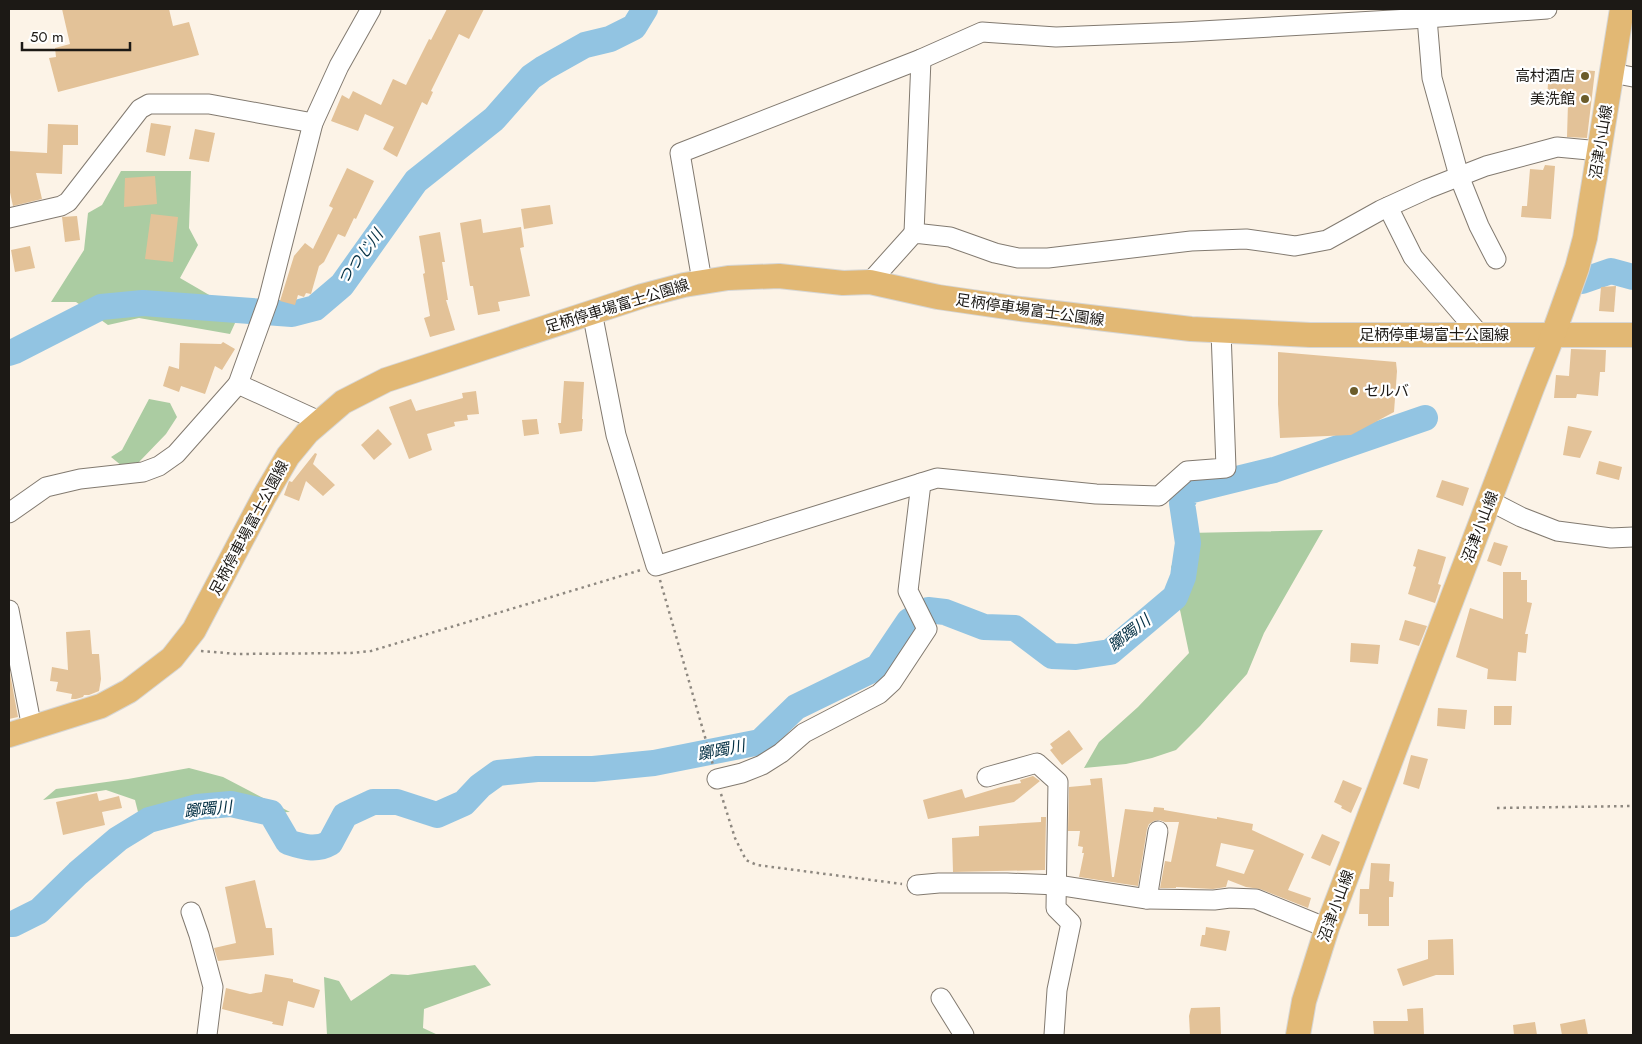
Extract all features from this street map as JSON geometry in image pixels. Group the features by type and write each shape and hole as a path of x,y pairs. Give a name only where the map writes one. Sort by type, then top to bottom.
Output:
{"main road":[{"name":"沼津小山線","path":"1298,1035 1304,1001 1327,928 1577,268 1583,246 1600,151 1623,75 1622,9"},
{"name":"足柄停車場富士公園線","path":"9,735 101,706 151,676 172,658 194,630 264,497 288,456 319,421 343,402 386,380 592,312 650,294 702,281 780,276 843,283 870,282 938,297 1191,330 1310,335 1633,335"}],"street":[{"path":"9,513 46,487 80,479 143,472 159,466 176,454 238,384 268,301 314,124 339,66 371,9"},
{"path":"702,281 680,153 922,59 982,32 1056,36 1101,35 1427,18 1547,9"},
{"path":"1427,18 1432,78 1459,176 1479,226 1496,259"},
{"path":"870,282 914,233 922,59"},
{"path":"9,218 61,206 68,202 140,109 149,104 209,104 314,124"},
{"path":"914,233 950,237 1018,258 1048,258 1200,241 1246,239 1295,246 1327,240 1388,207 1427,189 1459,176 1527,154 1557,147 1600,151"},
{"path":"1388,207 1413,257 1481,336"},
{"path":"592,312 616,435 656,566 937,478 1096,494 1158,496 1187,471 1226,468 1221,331"},
{"path":"238,384 319,421"},
{"path":"716,776 742,773 762,765 782,753 804,733 879,694 892,682 927,629 908,591 921,484"},
{"path":"1490,501 1521,517 1557,531 1611,538 1633,537"},
{"path":"9,610 32,728"},
{"path":"987,777 1037,763 1058,782 1056,908 1071,922 1057,990 1054,1035"},
{"path":"1147,899 1158,831"},
{"path":"917,885 939,883 1007,883 1057,885 1147,899 1256,899 1327,928"},
{"path":"191,912 213,987 207,1035"},
{"path":"941,998 964,1035"}],"path":[{"path":"179,650 237,654 351,653 371,650 656,566 716,776 735,838 746,860 757,865 890,884 917,885"},
{"path":"1497,808 1633,806"}],"green space":[{"path":"121,171 191,171 189,228 198,245 180,278 211,296 246,299 230,334 139,318 108,325 76,302 51,302 84,250 88,213 102,205"},
{"path":"149,399 170,403 177,417 166,434 139,462 122,466 111,457 122,450"},
{"path":"1323,530 1264,633 1247,674 1176,750 1126,764 1084,768 1099,742 1138,707 1189,653 1171,567 1187,533"},
{"path":"189,768 223,777 290,812 139,816 135,800 106,790 43,800 56,789"},
{"path":"475,965 491,985 424,1009 423,1028 438,1035 327,1035 324,977 339,981 351,1001 391,974 408,975"}],"building":[{"path":"62,9 169,9 173,26 189,22 199,55 58,92 49,58 56,57 55,48 70,44"},
{"path":"447,9 484,9 469,39 459,34 431,91 433,92 427,105 422,102 397,157 383,149 394,127 365,114 358,131 331,121 342,95 349,99 353,91 381,105 393,79 406,85 429,39 431,40"},
{"path":"1549,68 1595,71 1587,138 1567,137 1568,103 1547,99"},
{"path":"151,123 171,126 165,156 146,152"},
{"path":"48,124 78,125 78,145 63,145 62,174 36,173 42,199 13,206 9,188 9,151 47,153"},
{"path":"195,129 215,133 209,162 189,159"},
{"path":"1545,165 1555,166 1551,219 1521,217 1522,206 1527,206 1530,169 1543,170"},
{"path":"347,168 374,181 356,219 354,218 345,237 338,234 324,262 319,266 311,294 306,293 304,297 298,295 295,305 280,301 294,256 305,243 313,249 333,208 329,206"},
{"path":"155,176 157,204 124,207 125,178"},
{"path":"550,205 553,224 524,229 521,209"},
{"path":"151,214 178,217 173,262 145,259"},
{"path":"77,216 80,240 65,242 62,217"},
{"path":"481,219 483,233 521,227 524,247 520,248 530,296 498,302 500,311 478,315 473,286 470,286 460,223"},
{"path":"440,232 445,262 442,262 448,300 446,300 455,330 430,337 424,318 430,316 419,236"},
{"path":"30,246 35,268 15,272 11,250"},
{"path":"1616,286 1614,312 1599,311 1601,287"},
{"path":"223,342 235,349 222,370 215,366 205,394 181,386 179,392 163,386 169,366 179,369 180,343 221,344"},
{"path":"1571,349 1606,350 1605,372 1600,372 1598,396 1577,394 1576,398 1554,398 1556,375 1569,376"},
{"path":"1278,352 1396,362 1394,412 1351,435 1280,438"},
{"path":"564,381 584,382 583,419 582,431 560,434 558,423 561,423"},
{"path":"476,391 479,414 467,415 468,420 454,422 455,426 427,434 432,450 409,459 389,407 411,399 416,411 463,398 462,393"},
{"path":"537,419 539,434 524,436 522,420"},
{"path":"1568,426 1592,431 1580,458 1563,455"},
{"path":"378,429 392,444 374,460 361,445"},
{"path":"315,453 317,454 313,464 335,485 323,496 306,481 299,501 284,495 289,481 292,482"},
{"path":"1599,461 1622,467 1619,480 1596,474"},
{"path":"1442,480 1469,488 1463,506 1436,497"},
{"path":"1494,542 1508,546 1501,566 1487,561"},
{"path":"1418,549 1446,557 1438,584 1441,585 1435,603 1408,594 1416,567 1413,566"},
{"path":"1503,572 1521,572 1521,580 1527,580 1527,602 1532,603 1525,634 1528,634 1526,653 1518,652 1516,681 1487,679 1488,669 1456,657 1470,608 1503,619"},
{"path":"1405,620 1427,626 1419,646 1399,640"},
{"path":"90,630 92,654 99,654 101,679 99,691 71,699 72,694 56,691 58,682 50,681 52,667 68,670 66,632"},
{"path":"1351,643 1380,645 1378,664 1350,662"},
{"path":"9,668 18,717 9,719"},
{"path":"1494,706 1512,706 1511,725 1494,725"},
{"path":"1438,708 1467,710 1465,729 1437,726"},
{"path":"1069,730 1083,749 1062,765 1050,750 1053,748 1050,744"},
{"path":"1411,755 1428,759 1419,789 1403,784"},
{"path":"1033,776 1040,781 1014,802 928,819 923,800 962,789 965,798 1021,783 1020,780"},
{"path":"1102,778 1112,877 1114,877 1125,809 1153,812 1154,807 1164,808 1164,810 1253,824 1252,830 1304,854 1288,890 1311,898 1308,908 1260,889 1246,887 1228,880 1226,887 1213,889 1160,888 1165,861 1171,862 1179,822 1159,820 1149,824 1138,886 1079,877 1084,853 1082,853 1083,847 1078,846 1080,831 1068,831 1069,787 1091,785 1090,779","holes":["1221,843 1254,850 1244,874 1216,866"]},
{"path":"1343,780 1362,788 1351,813 1334,802"},
{"path":"97,793 99,801 119,796 122,808 102,812 105,825 63,835 56,802"},
{"path":"1041,817 1046,817 1045,870 953,872 952,838 979,836 979,826 1041,822"},
{"path":"1322,834 1340,842 1330,866 1311,858"},
{"path":"1371,863 1390,864 1389,881 1394,882 1393,897 1389,897 1389,926 1368,926 1368,914 1359,914 1360,889 1369,889"},
{"path":"255,880 266,928 272,928 274,955 218,961 214,948 236,943 225,887"},
{"path":"1206,927 1230,931 1226,951 1200,946"},
{"path":"1453,939 1454,975 1436,975 1403,986 1397,969 1428,959 1428,940"},
{"path":"265,974 293,979 293,982 320,990 314,1008 288,1001 283,1026 222,1009 226,988 250,994 262,992"},
{"path":"1220,1007 1221,1035 1190,1035 1189,1016 1191,1008"},
{"path":"1423,1008 1424,1035 1374,1035 1373,1021 1408,1021 1407,1009"},
{"path":"1585,1019 1588,1035 1562,1035 1560,1024"},
{"path":"1535,1022 1537,1035 1514,1035 1513,1025"}],"waterway":[{"name":"つつじ川","path":"9,353 101,307 143,303 292,314 315,308 342,285 416,181 494,119 531,77 585,45 610,39 634,27 645,9"},
{"name":"躑躅川","path":"1582,281 1611,271 1633,277"},
{"name":"躑躅川","path":"9,924 13,924 39,911 78,873 118,839 149,820 197,807 231,804 271,813 288,842 315,848 330,843 345,815 373,802 397,802 437,815 464,803 480,786 498,773 537,769 593,769 654,763 760,742 796,707 878,667 909,621 928,610 945,612 984,627 1015,628 1052,656 1076,657 1110,652 1175,597 1183,577 1188,543 1182,503 1188,491 1274,470 1425,418"}],"place":[{"name":"高村酒店","path":"1585,76"},
{"name":"美洗館","path":"1585,99"},
{"name":"セルバ","path":"1354,391"}]}
